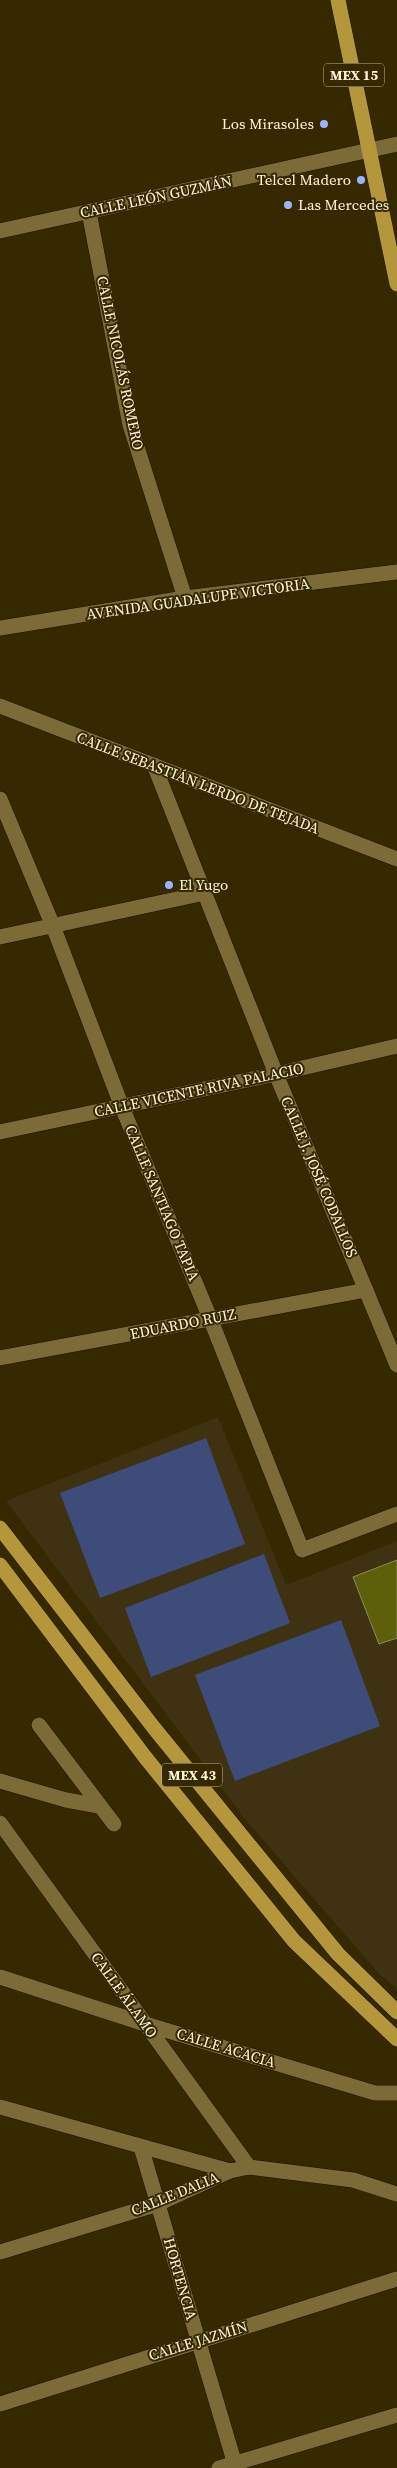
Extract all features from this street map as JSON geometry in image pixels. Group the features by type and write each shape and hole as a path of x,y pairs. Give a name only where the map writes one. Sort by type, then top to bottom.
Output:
{"main road":[{"name":"MEX 15","path":"338,0 397,284"},
{"name":"MEX 43","path":"0,1528 154,1728 338,1954 397,2012"},
{"name":"MEX 43","path":"0,1565 145,1757 294,1941 397,2039"}],"street":[{"name":"CALLE LEÓN GUZMÁN","path":"0,231 397,144"},
{"name":"CALLE NICOLÁS ROMERO","path":"89,212 130,425 186,598"},
{"name":"AVENIDA GUADALUPE VICTORIA","path":"0,628 186,598 397,572"},
{"name":"CALLE SEBASTIÁN LERDO DE TEJADA","path":"0,706 397,859"},
{"name":"CALLE J. JOSÉ CODALLOS","path":"154,765 276,1074 397,1365"},
{"name":"CALLE SANTIAGO TAPIA","path":"0,799 53,926 122,1107 210,1318 302,1550 397,1514"},
{"path":"0,938 205,893"},
{"name":"CALLE VICENTE RIVA PALACIO","path":"0,1132 276,1074 397,1046"},
{"name":"EDUARDO RUIZ","path":"0,1358 366,1290"},
{"path":"39,1725 98,1806 114,1824"},
{"path":"0,1781 66,1800 98,1806"},
{"name":"CALLE ÁLAMO","path":"0,1823 248,2166"},
{"name":"CALLE ACACIA","path":"0,1977 145,2024 375,2093 397,2092"},
{"path":"0,2107 230,2171"},
{"name":"HORTENCIA","path":"141,2147 235,2466"},
{"name":"CALLE DALIA","path":"0,2252 158,2204 230,2171 248,2166 353,2180 397,2194"},
{"name":"CALLE JAZMÍN","path":"0,2404 397,2279"},
{"path":"220,2468 235,2466 397,2415"}],"shaded area":[{"path":"218,1417 286,1585 397,1541 397,1989 380,1975 245,1819 6,1501"},
{"path":"206,1438 245,1544 100,1598 60,1493"},
{"path":"264,1554 290,1623 151,1677 125,1608"},
{"path":"341,1620 380,1726 235,1781 195,1675"}],"building":[{"path":"397,1560 397,1638 379,1644 353,1577"}],"place":[{"name":"Los Mirasoles","path":"324,124"},
{"name":"Telcel Madero","path":"361,180"},
{"name":"Las Mercedes","path":"288,205"},
{"name":"El Yugo","path":"169,885"}]}
